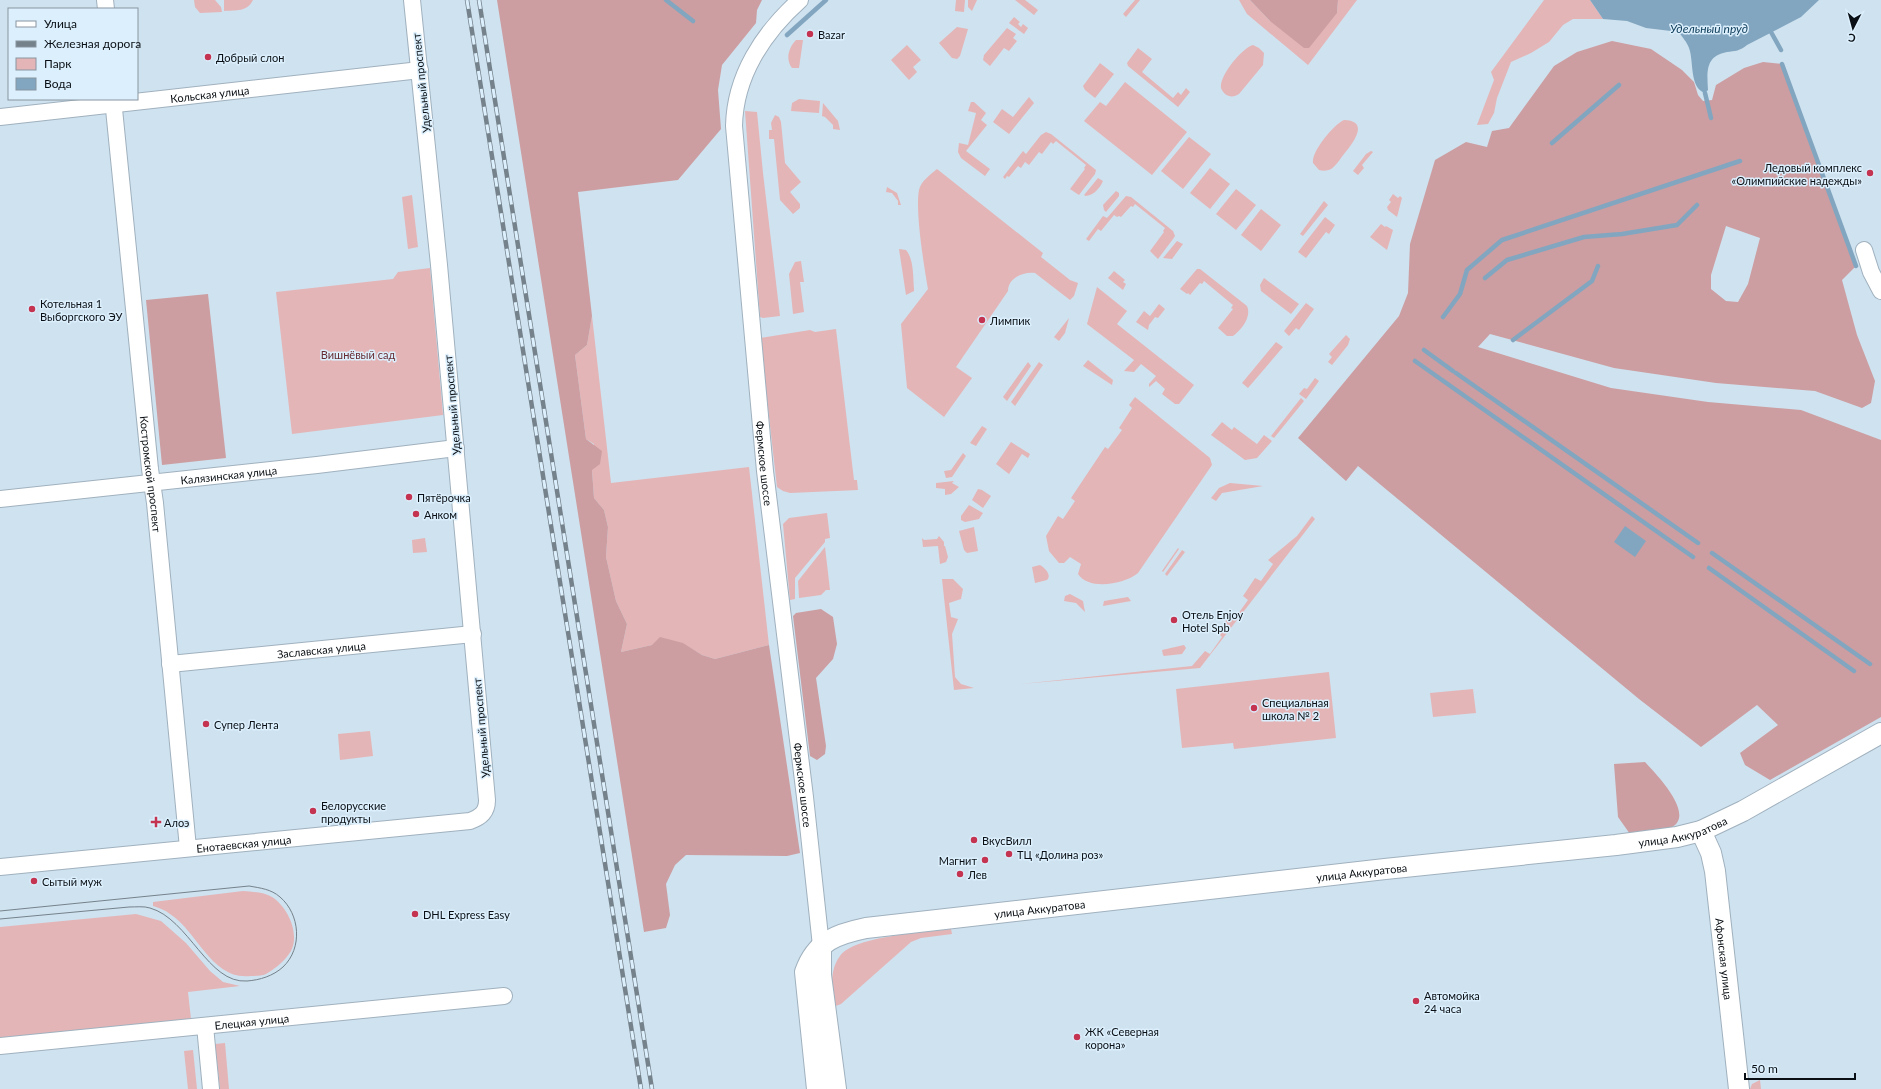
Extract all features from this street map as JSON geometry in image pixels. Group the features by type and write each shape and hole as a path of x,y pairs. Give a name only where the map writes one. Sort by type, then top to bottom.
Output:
{"street":[{"name":"Удельный проспект","path":"412,0 420,70 473,634 487,800 485,811"},
{"name":"Фермское шоссе","path":"800,0 784,14 759,47 744,74 734,109 734,126 766,471 805,797 821,946 821,975 836,1089"},
{"name":"Кольская улица","path":"138,98 420,70"},
{"name":"Кольская улица","path":"0,116 113,101"},
{"name":"Костромской проспект","path":"113,101 188,848"},
{"path":"1864,250 1871,272 1881,291"},
{"name":"Калязинская улица","path":"0,499 456,448"},
{"name":"Заславская улица","path":"170,664 473,634"},
{"name":"улица Аккуратова","path":"821,946 832,937 866,928 1677,837 1701,831 1743,811 1881,733"},
{"name":"Енотаевская улица","path":"0,867 470,821 477,819 485,811"},
{"name":"Афонская улица","path":"1701,831 1711,853 1715,871 1739,1089"},
{"path":"817,1089 805,972 808,963 821,946"},
{"name":"Елецкая улица","path":"0,1046 504,996"},
{"path":"204,1026 211,1089"}],"green space":[{"path":"194,0 215,0 221,7 222,12 200,13 195,7"},
{"path":"224,0 253,0 248,7 224,11"},
{"path":"956,0 965,0 964,12 955,11"},
{"path":"968,0 977,0 972,11 968,7"},
{"path":"1015,0 1025,0 1038,10 1034,15"},
{"path":"1135,0 1140,0 1126,17 1123,14"},
{"path":"1239,0 1250,0 1270,21 1337,13 1338,0 1357,0 1308,65 1247,14"},
{"path":"1544,0 1590,0 1603,19 1573,19 1563,25 1549,42 1531,53 1511,62 1497,98 1494,113 1488,124 1477,125 1494,80 1491,72"},
{"path":"1014,17 1020,22 1018,24 1021,27 1023,24 1028,28 1024,34 1009,23"},
{"path":"957,27 968,29 960,56 957,59 952,58 939,43"},
{"path":"1007,28 1016,34 1013,38 1017,41 1009,51 1004,48 990,66 983,60 984,55"},
{"path":"796,40 803,40 799,68 792,68 788,57 791,46"},
{"path":"907,45 921,60 913,67 917,72 909,80 891,60"},
{"path":"1253,45 1264,53 1263,65 1239,94 1236,96 1226,95 1222,91 1221,83 1227,70 1243,51"},
{"path":"1138,48 1152,59 1142,72 1173,98 1178,92 1181,95 1186,88 1190,92 1178,107 1128,66 1127,63"},
{"path":"1100,63 1114,74 1095,98 1085,90 1083,86"},
{"path":"1125,82 1187,132 1152,175 1084,121 1100,102 1106,106"},
{"path":"1029,97 1034,103 1009,134 993,122 1002,109 1013,117"},
{"path":"799,99 820,101 819,113 791,111 792,103"},
{"path":"971,102 974,102 986,113 981,120 987,125 966,151 990,169 985,176 961,158 958,152 959,143 968,145 976,113 968,111"},
{"path":"823,103 838,121 840,130 833,129 833,125 822,116"},
{"path":"745,111 757,112 780,316 760,317"},
{"path":"775,115 779,117 781,122 785,163 801,182 790,192 800,204 800,208 793,214 780,200 774,139 769,139 769,130 772,130 771,123"},
{"path":"1344,120 1352,121 1357,124 1358,129 1355,139 1333,168 1324,171 1319,170 1313,163 1313,158 1319,146 1329,132"},
{"path":"1046,132 1051,134 1096,170 1095,174 1079,195 1070,189 1085,169 1084,168 1086,165 1056,141 1053,144 1051,142 1042,154 1039,152 1029,165 1025,162 1021,168 1018,166 1009,177 1007,176 1005,179 1003,177 1023,151 1026,154 1041,135"},
{"path":"1189,137 1211,154 1183,189 1161,171"},
{"path":"1371,151 1373,152 1362,165 1364,168 1358,175 1353,171 1366,154"},
{"path":"1210,168 1230,184 1210,209 1190,193"},
{"path":"937,169 1043,253 1041,257 1070,280 1078,283 1074,296 1070,300 1035,273 1022,274 1017,276 1011,282 1008,291 956,367 972,378 944,417 907,388 901,324 928,289 920,239 918,199 920,187 926,178"},
{"path":"1098,178 1103,181 1098,189 1092,194 1086,196 1084,195"},
{"path":"887,187 897,193 901,205 898,205 898,201 892,193 886,192"},
{"path":"1236,189 1256,205 1236,230 1216,214"},
{"path":"1116,191 1119,193 1119,196 1106,212 1103,205"},
{"path":"1393,194 1398,198 1400,196 1402,198 1397,217 1388,210 1387,207 1391,202 1389,200"},
{"path":"412,195 418,247 408,249 402,197"},
{"path":"1126,196 1131,197 1173,231 1175,236 1158,259 1150,251 1164,232 1163,231 1165,228 1135,204 1133,207 1131,206 1121,217 1114,215 1101,231 1098,229 1089,241 1086,239 1103,216 1107,218"},
{"path":"1324,201 1328,205 1303,236 1300,234"},
{"path":"1261,209 1281,225 1261,251 1241,235"},
{"path":"1325,217 1335,225 1329,234 1326,232 1306,258 1298,252"},
{"path":"1381,224 1393,230 1387,250 1370,237"},
{"path":"1177,241 1183,244 1172,259 1163,258"},
{"path":"899,249 906,250 909,254 913,269 914,291 906,295"},
{"path":"801,261 804,282 800,282 804,312 793,314 789,274 795,262"},
{"name":"Вишнёвый сад","path":"430,268 443,415 292,434 276,292 393,279 398,272"},
{"path":"1197,269 1200,269 1247,306 1247,319 1242,327 1233,336 1227,336 1218,328 1233,309 1231,308 1233,305 1204,281 1202,284 1200,283 1190,295 1180,289"},
{"path":"1114,271 1125,280 1123,282 1126,284 1123,290 1108,278"},
{"path":"1264,278 1299,304 1291,314 1261,291 1260,285"},
{"path":"1097,287 1127,311 1117,324 1194,385 1179,404 1175,404 1162,394 1165,389 1156,381 1149,387 1149,384 1156,376 1141,364 1134,372 1124,371 1134,360 1087,324"},
{"path":"1306,303 1314,309 1299,330 1296,328 1289,336 1284,331"},
{"path":"1159,304 1165,309 1158,318 1155,317 1149,325 1148,330 1136,322 1144,311 1150,316"},
{"path":"592,316 611,483 749,467 769,645 715,659 702,655 682,643 652,645 621,652 627,624 616,601 606,557 608,527 604,510 594,498 592,470 594,444 586,439 575,355 587,345"},
{"path":"1069,318 1065,333 1059,341 1054,337"},
{"path":"836,329 854,480 857,480 858,490 790,493 783,491 777,487 760,338 810,330 815,332"},
{"path":"1346,335 1350,339 1348,345 1332,365 1328,362 1332,357 1329,354"},
{"path":"1276,342 1283,347 1248,388 1242,383"},
{"path":"1088,360 1113,380 1112,385 1083,366"},
{"path":"1028,362 1031,366 1007,401 1003,397"},
{"path":"1039,362 1043,365 1015,406 1011,402"},
{"path":"1315,378 1319,381 1306,399 1299,394 1304,388 1307,389"},
{"path":"1135,397 1210,458 1212,465 1138,573 1116,583 1090,583 1078,574 1081,564 1070,557 1064,563 1059,563 1049,551 1046,536 1058,516 1063,519 1075,501 1071,498 1105,447 1108,449 1122,430 1119,428 1132,408 1129,405"},
{"path":"1301,398 1304,401 1274,438 1271,436"},
{"path":"1222,422 1232,430 1234,427 1257,444 1264,435 1272,441 1257,458 1245,460 1211,435"},
{"path":"982,426 987,429 976,446 970,443"},
{"path":"1011,442 1030,454 1028,458 1022,454 1009,474 996,464"},
{"path":"963,453 966,456 952,477 946,478 944,471 951,470"},
{"path":"954,481 952,483 959,487 951,494 945,495 945,489 936,488 936,483"},
{"path":"1230,483 1263,486 1222,493 1216,501 1211,498 1219,488"},
{"path":"978,489 991,496 983,508 972,500"},
{"path":"969,505 983,513 979,519 965,522 961,520 961,516"},
{"path":"827,513 830,538 825,539 825,542 795,578 795,599 790,600 783,524 789,518"},
{"path":"1312,516 1315,519 1200,668 1021,684 1192,666 1205,651 1210,654 1222,637 1218,633 1230,614 1235,618 1248,600 1243,596 1255,578 1261,581 1273,564 1268,560 1297,536"},
{"path":"974,527 978,551 967,553 964,550 959,531"},
{"path":"939,536 944,542 948,557 946,562 940,564 938,546 923,547 922,538 924,540 937,539"},
{"path":"425,538 427,552 413,553 412,540"},
{"path":"825,547 830,590 826,590 821,595 799,598 798,581"},
{"path":"1178,548 1179,549 1163,572 1162,571"},
{"path":"1182,550 1185,552 1167,576 1165,574"},
{"path":"1040,565 1049,576 1047,580 1035,583 1032,567"},
{"path":"942,579 953,579 963,589 961,599 949,603 951,617 958,619 952,634 955,677 961,684 974,688 954,690"},
{"path":"1070,594 1083,601 1085,612 1076,603 1064,601 1065,596"},
{"path":"1128,597 1131,601 1103,606 1104,601"},
{"path":"1184,645 1186,648 1182,654 1163,655 1162,650"},
{"path":"1329,672 1336,738 1234,749 1233,743 1182,748 1176,689"},
{"path":"1473,689 1476,713 1433,717 1430,693"},
{"path":"370,731 373,756 340,760 338,734"},
{"path":"243,891 269,895 278,901 291,921 293,929 293,944 289,955 277,967 263,975 237,976 226,971 206,954 180,922 166,911 153,906 153,902"},
{"path":"136,914 161,921 186,943 210,971 223,982 240,986 188,992 191,1019 0,1038 0,927"},
{"path":"951,929 952,934 921,938 911,942 841,1004 833,1007 832,981 834,968 840,956 848,949 875,939"},
{"path":"225,1043 229,1089 220,1089 215,1044"},
{"path":"193,1050 197,1089 188,1089 184,1051"},
{"path":"1760,1080 1761,1089 1750,1089 1752,1084"}],"shaded area":[{"path":"497,0 762,0 757,10 756,23 722,65 718,90 721,129 678,180 578,192 592,316 587,345 575,355 586,439 602,451 600,464 592,470 594,498 604,510 608,527 606,557 616,601 627,624 621,652 652,645 660,637 683,643 702,655 715,659 769,645 800,853 787,856 686,855 675,865 666,884 670,915 666,928 644,932"},
{"path":"1250,0 1338,0 1337,13 1309,48 1304,48 1270,21"},
{"path":"1612,41 1651,49 1682,70 1694,82 1698,95 1703,101 1712,100 1716,85 1744,68 1763,62 1782,64 1856,266 1842,280 1857,335 1875,381 1871,403 1862,408 1815,391 1716,383 1614,368 1490,334 1478,347 1611,388 1708,402 1801,410 1881,440 1881,717 1770,780 1745,765 1740,753 1778,725 1757,705 1701,747 1639,699 1358,466 1346,481 1298,438 1399,316 1408,293 1410,244 1435,160 1466,142 1487,147 1492,131 1509,128 1554,66 1577,52","holes":["1726,226 1760,238 1748,284 1738,302 1726,301 1711,289 1711,275"]},
{"path":"208,294 226,458 162,465 146,300"},
{"path":"821,609 833,617 837,644 833,659 816,678 826,746 825,754 817,760 810,756 793,616 796,613"},
{"path":"1645,762 1672,795 1677,805 1679,814 1677,822 1670,828 1630,834 1618,817 1614,764"}],"water":[{"name":"Удельный пруд","path":"1590,0 1819,0 1801,17 1740,50 1727,52 1715,57 1709,66 1707,77 1708,90 1705,93 1696,86 1689,48 1679,32 1646,28 1627,21 1603,19"},
{"path":"1625,526 1646,541 1635,557 1614,542"}],"waterway":[{"path":"666,0 693,21"},
{"path":"787,35 826,0"},
{"path":"1771,32 1781,50"},
{"path":"1782,64 1856,266"},
{"path":"1552,143 1619,85"},
{"path":"1705,93 1711,118"},
{"path":"1443,317 1460,294 1467,270 1502,240 1740,161"},
{"path":"1485,278 1507,260 1584,237 1622,234 1677,225 1697,205"},
{"path":"1513,340 1592,281 1598,266"},
{"path":"1424,350 1453,371"},
{"path":"1415,361 1693,557"},
{"path":"1456,373 1698,543"},
{"path":"1712,553 1870,664"},
{"path":"1709,568 1854,671"}],"tram line":[{"path":"0,911 249,886 273,892 287,904 292,912 295,922 296,941 294,950 283,967 266,977 247,981 233,979 221,972 209,962 176,924 164,914 148,907 129,907 0,919"}],"railway":[{"path":"467,0 641,1089"},
{"path":"479,0 652,1089"}],"place":[{"name":"Bazar","path":"810,34"},
{"name":"Добрый слон","path":"208,57"},
{"name":"Ледовый комплекс «Олимпийские надежды»","path":"1870,173"},
{"name":"Котельная 1 Выборгского ЭУ","path":"32,309"},
{"name":"Лимпик","path":"982,320"},
{"name":"Пятёрочка","path":"409,497"},
{"name":"Анком","path":"416,514"},
{"name":"Отель Enjoy Hotel Spb","path":"1174,620"},
{"name":"Специальная школа № 2","path":"1254,708"},
{"name":"Супер Лента","path":"206,724"},
{"name":"Белорусские продукты","path":"313,811"},
{"name":"Алоэ","path":"156,822"},
{"name":"ВкусВилл","path":"974,840"},
{"name":"ТЦ «Долина роз»","path":"1009,854"},
{"name":"Магнит","path":"985,860"},
{"name":"Лев","path":"960,874"},
{"name":"Сытый муж","path":"34,881"},
{"name":"DHL Express Easy","path":"415,914"},
{"name":"Автомойка 24 часа","path":"1416,1001"},
{"name":"ЖК «Северная корона»","path":"1077,1037"}]}
